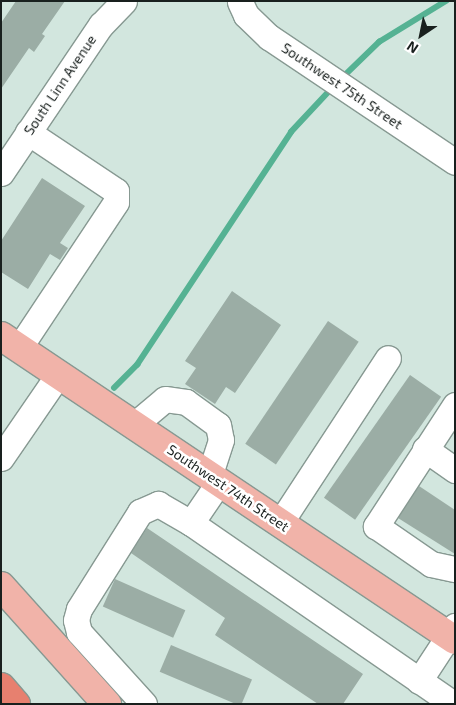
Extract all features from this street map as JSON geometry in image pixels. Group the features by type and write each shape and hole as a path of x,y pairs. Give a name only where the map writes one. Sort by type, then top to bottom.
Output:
{"highway":[{"path":"1,687 16,704"}],"main road":[{"name":"Southwest 74th Street","path":"10,342 280,523 453,634"},
{"path":"1,586 100,696"}],"street":[{"name":"South Linn Avenue","path":"1,173 101,25 124,1"},
{"path":"227,1 240,1"},
{"name":"Southwest 75th Street","path":"240,1 246,15 261,31 455,162"},
{"path":"10,342 116,202 116,191 28,132"},
{"path":"280,523 388,358"},
{"path":"1,458 58,375"},
{"path":"134,425 165,399 186,402 218,425 221,440 214,479 191,523"},
{"path":"455,405 376,526 431,564 450,570 455,569"},
{"path":"425,449 455,470"},
{"path":"144,704 76,628 79,609 146,507 158,504 191,523 453,704"},
{"path":"419,681 453,634"},
{"path":"100,696 114,670"}],"building":[{"path":"16,1 65,1 42,34 45,36 34,52 29,48 1,89 1,23"},
{"path":"42,178 85,206 60,243 68,248 60,260 50,254 28,289 1,272 1,241"},
{"path":"232,291 281,325 235,393 226,387 215,404 185,384 196,368 185,361"},
{"path":"328,321 359,342 276,464 245,444"},
{"path":"410,375 441,397 355,520 324,498"},
{"path":"419,486 455,510 455,554 398,518"},
{"path":"147,528 363,674 343,704 318,704 215,635 225,618 131,553"},
{"path":"115,579 185,610 173,638 103,606"},
{"path":"171,645 252,679 242,704 236,704 160,672"}],"waterway":[{"path":"342,78 379,42 446,1"},
{"path":"114,388 137,365 291,132 333,87"}]}
